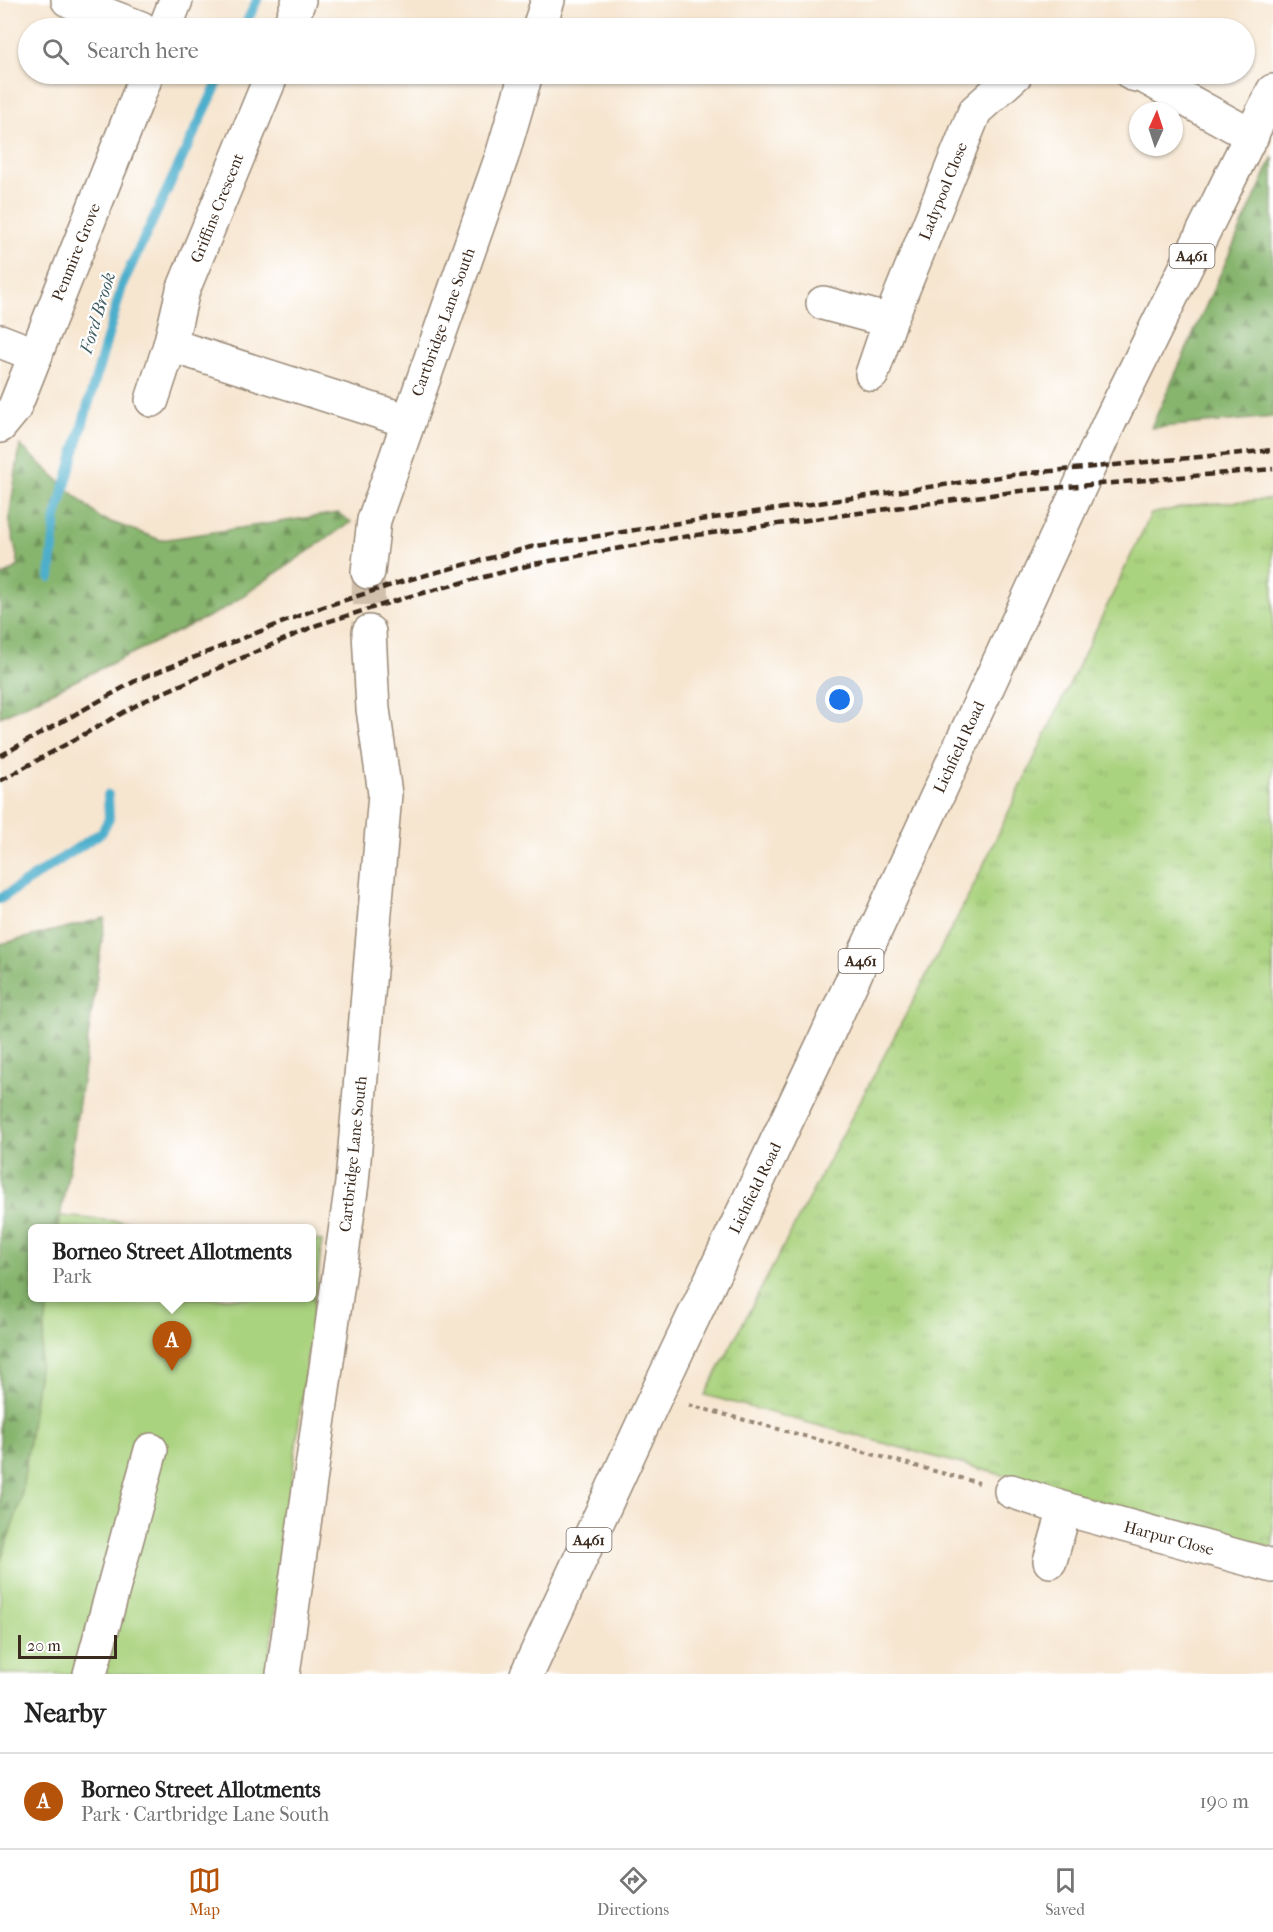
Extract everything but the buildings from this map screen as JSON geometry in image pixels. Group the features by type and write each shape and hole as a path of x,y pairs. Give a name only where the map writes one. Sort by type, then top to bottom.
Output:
{"main road":[{"path":"68,0 115,18"},
{"path":"169,18 176,0"},
{"path":"293,18 299,0"},
{"path":"542,18 548,0"},
{"name":"Penmire Grove","path":"0,426 14,409 143,84"},
{"name":"Griffins Crescent","path":"152,400 170,345 183,290 268,84"},
{"name":"Cartbridge Lane South","path":"368,572 374,520 502,156 523,84"},
{"name":"Ladypool Close","path":"872,374 890,321 975,111 1005,84"},
{"path":"1158,84 1252,136"},
{"name":"Lichfield Road","path":"527,1674 824,1042 1100,441 1273,91"},
{"path":"823,303 890,321"},
{"path":"0,341 36,355"},
{"path":"170,345 408,421"},
{"name":"Cartbridge Lane South","path":"283,1674 352,1183 386,794 373,709 369,632"},
{"name":"Lichfield Road","path":"551,1674 651,1406"},
{"path":"90,1674 151,1450"},
{"name":"Harpur Close","path":"1011,1491 1065,1509 1273,1566"},
{"path":"1050,1561 1065,1509"}],"path":[{"path":"689,1405 1011,1491"}],"green space":[{"path":"1273,157 1273,417 1151,428"},
{"path":"20,445 100,518 161,540 338,513 351,522 222,610 0,717 0,577 19,566 9,519"},
{"path":"1273,499 1273,1548 705,1395 969,895 1151,514 1193,505"},
{"path":"105,918 71,1159 59,1224 28,1224 28,1302 48,1302 21,1500 0,1563 0,944"},
{"path":"60,1216 148,1224 59,1224"},
{"path":"316,1240 322,1241 316,1288"},
{"path":"48,1302 314,1302 267,1674 0,1674 0,1563 21,1500"}],"waterway":[{"name":"Ford Brook","path":"249,18 257,0"},
{"name":"Ford Brook","path":"50,577 56,517 123,283 217,84"},
{"name":"Ford Brook","path":"0,899 102,832 109,819 108,795"}],"tunnel":[{"path":"368,572 369,632"}],"railway":[{"path":"0,756 137,680 314,610 404,581 531,547 672,524 1020,474 1273,450"},
{"path":"0,781 144,701 317,625 411,596 534,564 675,538 1020,491 1273,469"}],"place":[{"name":"Borneo Street Allotments","path":"172,1371"}]}
